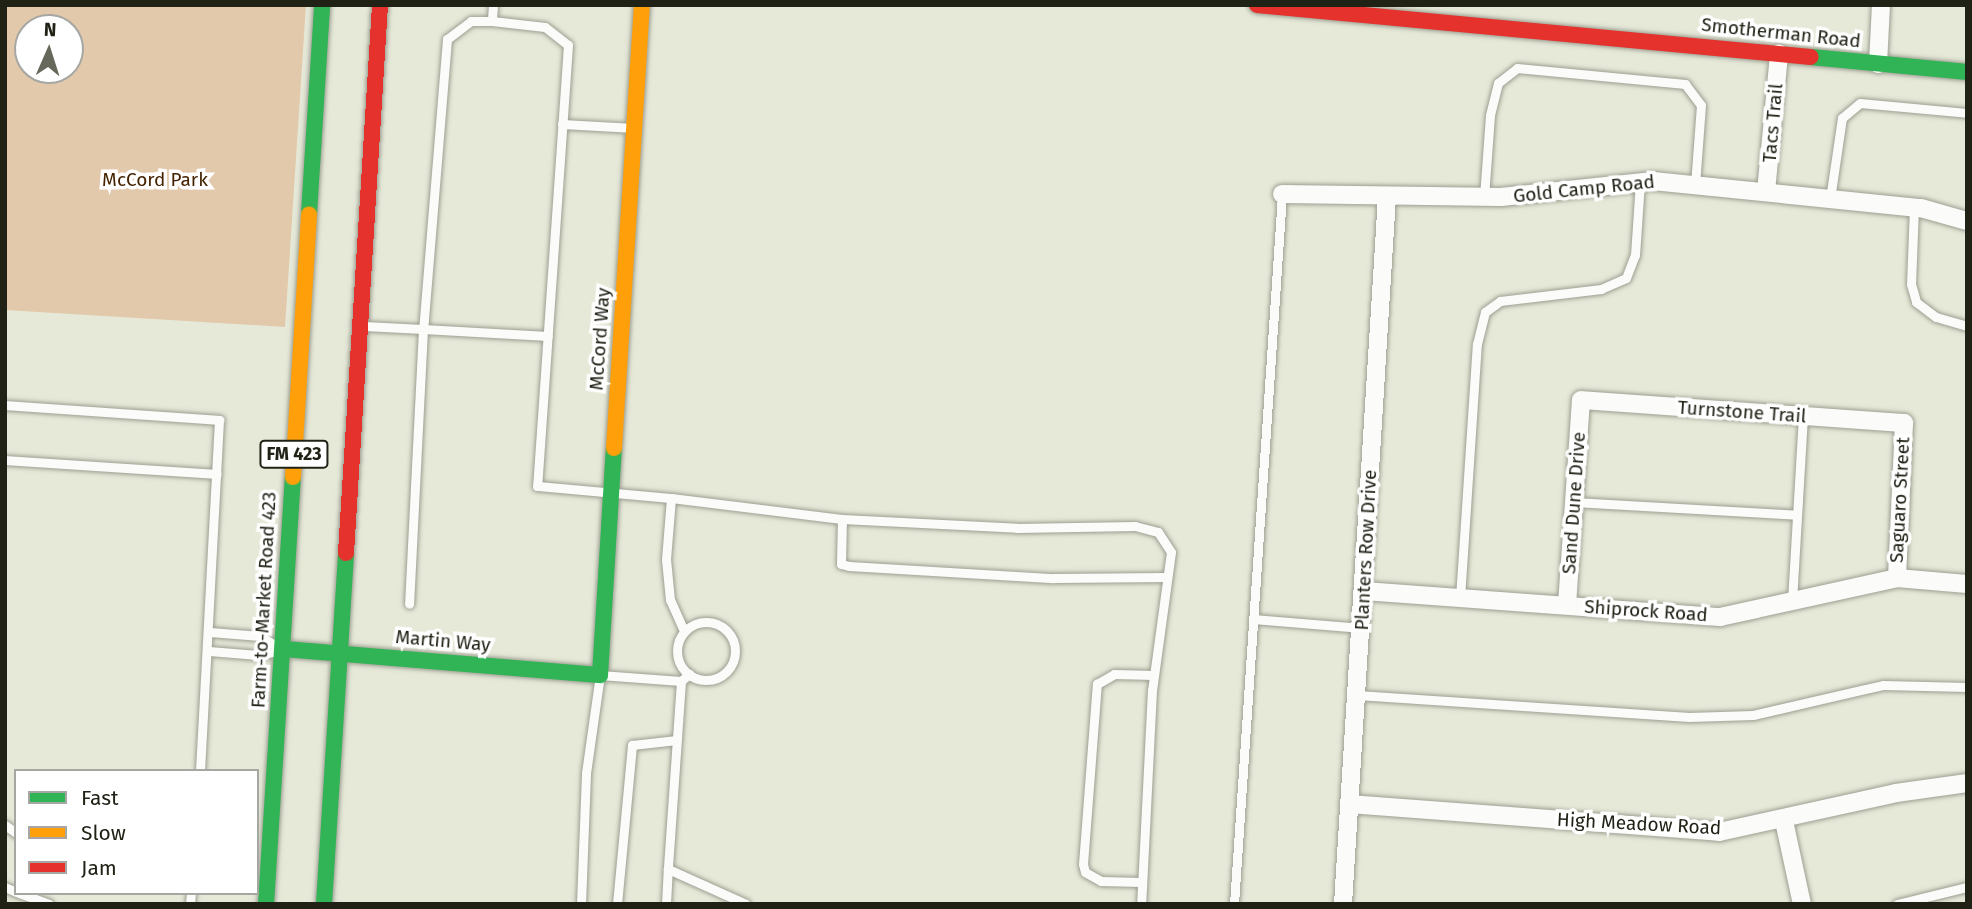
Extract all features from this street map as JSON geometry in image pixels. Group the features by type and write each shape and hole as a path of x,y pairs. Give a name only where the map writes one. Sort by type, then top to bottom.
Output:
{"main road":[{"name":"Farm-to-Market Road 423","path":"266,904 322,5"},
{"name":"FM 423","path":"324,904 380,5"},
{"name":"McCord Way","path":"600,675 642,5"},
{"name":"Smotherman Road","path":"1257,5 1967,72"},
{"name":"Martin Way","path":"283,649 600,675"}],"street":[{"path":"1878,64 1881,5"},
{"name":"Tacs Trail","path":"1766,192 1779,54"},
{"name":"Gold Camp Road","path":"1282,194 1484,197 1640,182 1695,184 1914,207 1967,220"},
{"name":"Planters Row Drive","path":"1343,904 1387,196"},
{"name":"Turnstone Trail","path":"1581,400 1903,423"},
{"name":"Sand Dune Drive","path":"1567,605 1581,400"},
{"name":"Saguaro Street","path":"1897,578 1903,423"},
{"name":"Shiprock Road","path":"1364,592 1720,617 1897,578 1967,584"},
{"name":"High Meadow Road","path":"1349,804 1719,832 1784,821 1896,793 1967,783"},
{"path":"1784,821 1802,904"}],"lane":[{"path":"492,21 493,5"},
{"path":"409,604 423,329 447,39 471,21 545,27 568,46 537,486 671,498 842,519 1017,528 1146,527 1166,541 1171,552 1154,675 1140,882 1141,904"},
{"path":"1484,197 1490,115 1498,83 1517,68 1685,84 1701,105 1695,184"},
{"path":"1830,198 1842,118 1860,103 1967,113"},
{"path":"562,124 634,128"},
{"path":"1460,598 1477,344 1485,312 1500,300 1601,289 1626,278 1635,255 1640,182"},
{"path":"1234,904 1282,194"},
{"path":"1914,207 1911,284 1916,302 1936,317 1967,326"},
{"path":"360,326 548,336"},
{"path":"5,405 219,420 209,651 200,769"},
{"path":"1792,601 1803,416"},
{"path":"5,460 217,474"},
{"path":"671,498 666,559 670,600 684,631 677,654 689,674 705,680 721,675 732,663 734,647 728,632 714,623 698,623 684,631"},
{"path":"1574,502 1797,514"},
{"path":"842,519 841,564 849,566 1054,578 1167,577"},
{"path":"1253,620 1362,628"},
{"path":"210,632 259,636 283,649"},
{"path":"209,651 258,655 283,649"},
{"path":"666,904 681,681 689,674"},
{"path":"1140,882 1101,881 1085,872 1083,864 1097,684 1114,674 1154,675"},
{"path":"581,904 586,773 600,675 681,681"},
{"path":"1357,695 1689,717 1753,715 1883,685 1967,687"},
{"path":"617,904 632,745 677,740"},
{"path":"668,869 746,904"},
{"path":"1897,904 1967,887"},
{"path":"24,895 48,904"}],"green space":[{"name":"McCord Park","path":"5,5 306,5 285,327 5,310"}],"traffic: fast":[{"path":"309,214 322,5"},
{"path":"1811,57 1967,72"},
{"path":"283,649 600,675 614,448"},
{"path":"266,904 293,477"},
{"path":"324,904 346,553"}],"traffic: slow":[{"path":"614,448 642,5"},
{"path":"293,477 309,214"}],"traffic: jam":[{"path":"346,553 380,5"},
{"path":"1257,5 1811,57"}]}
